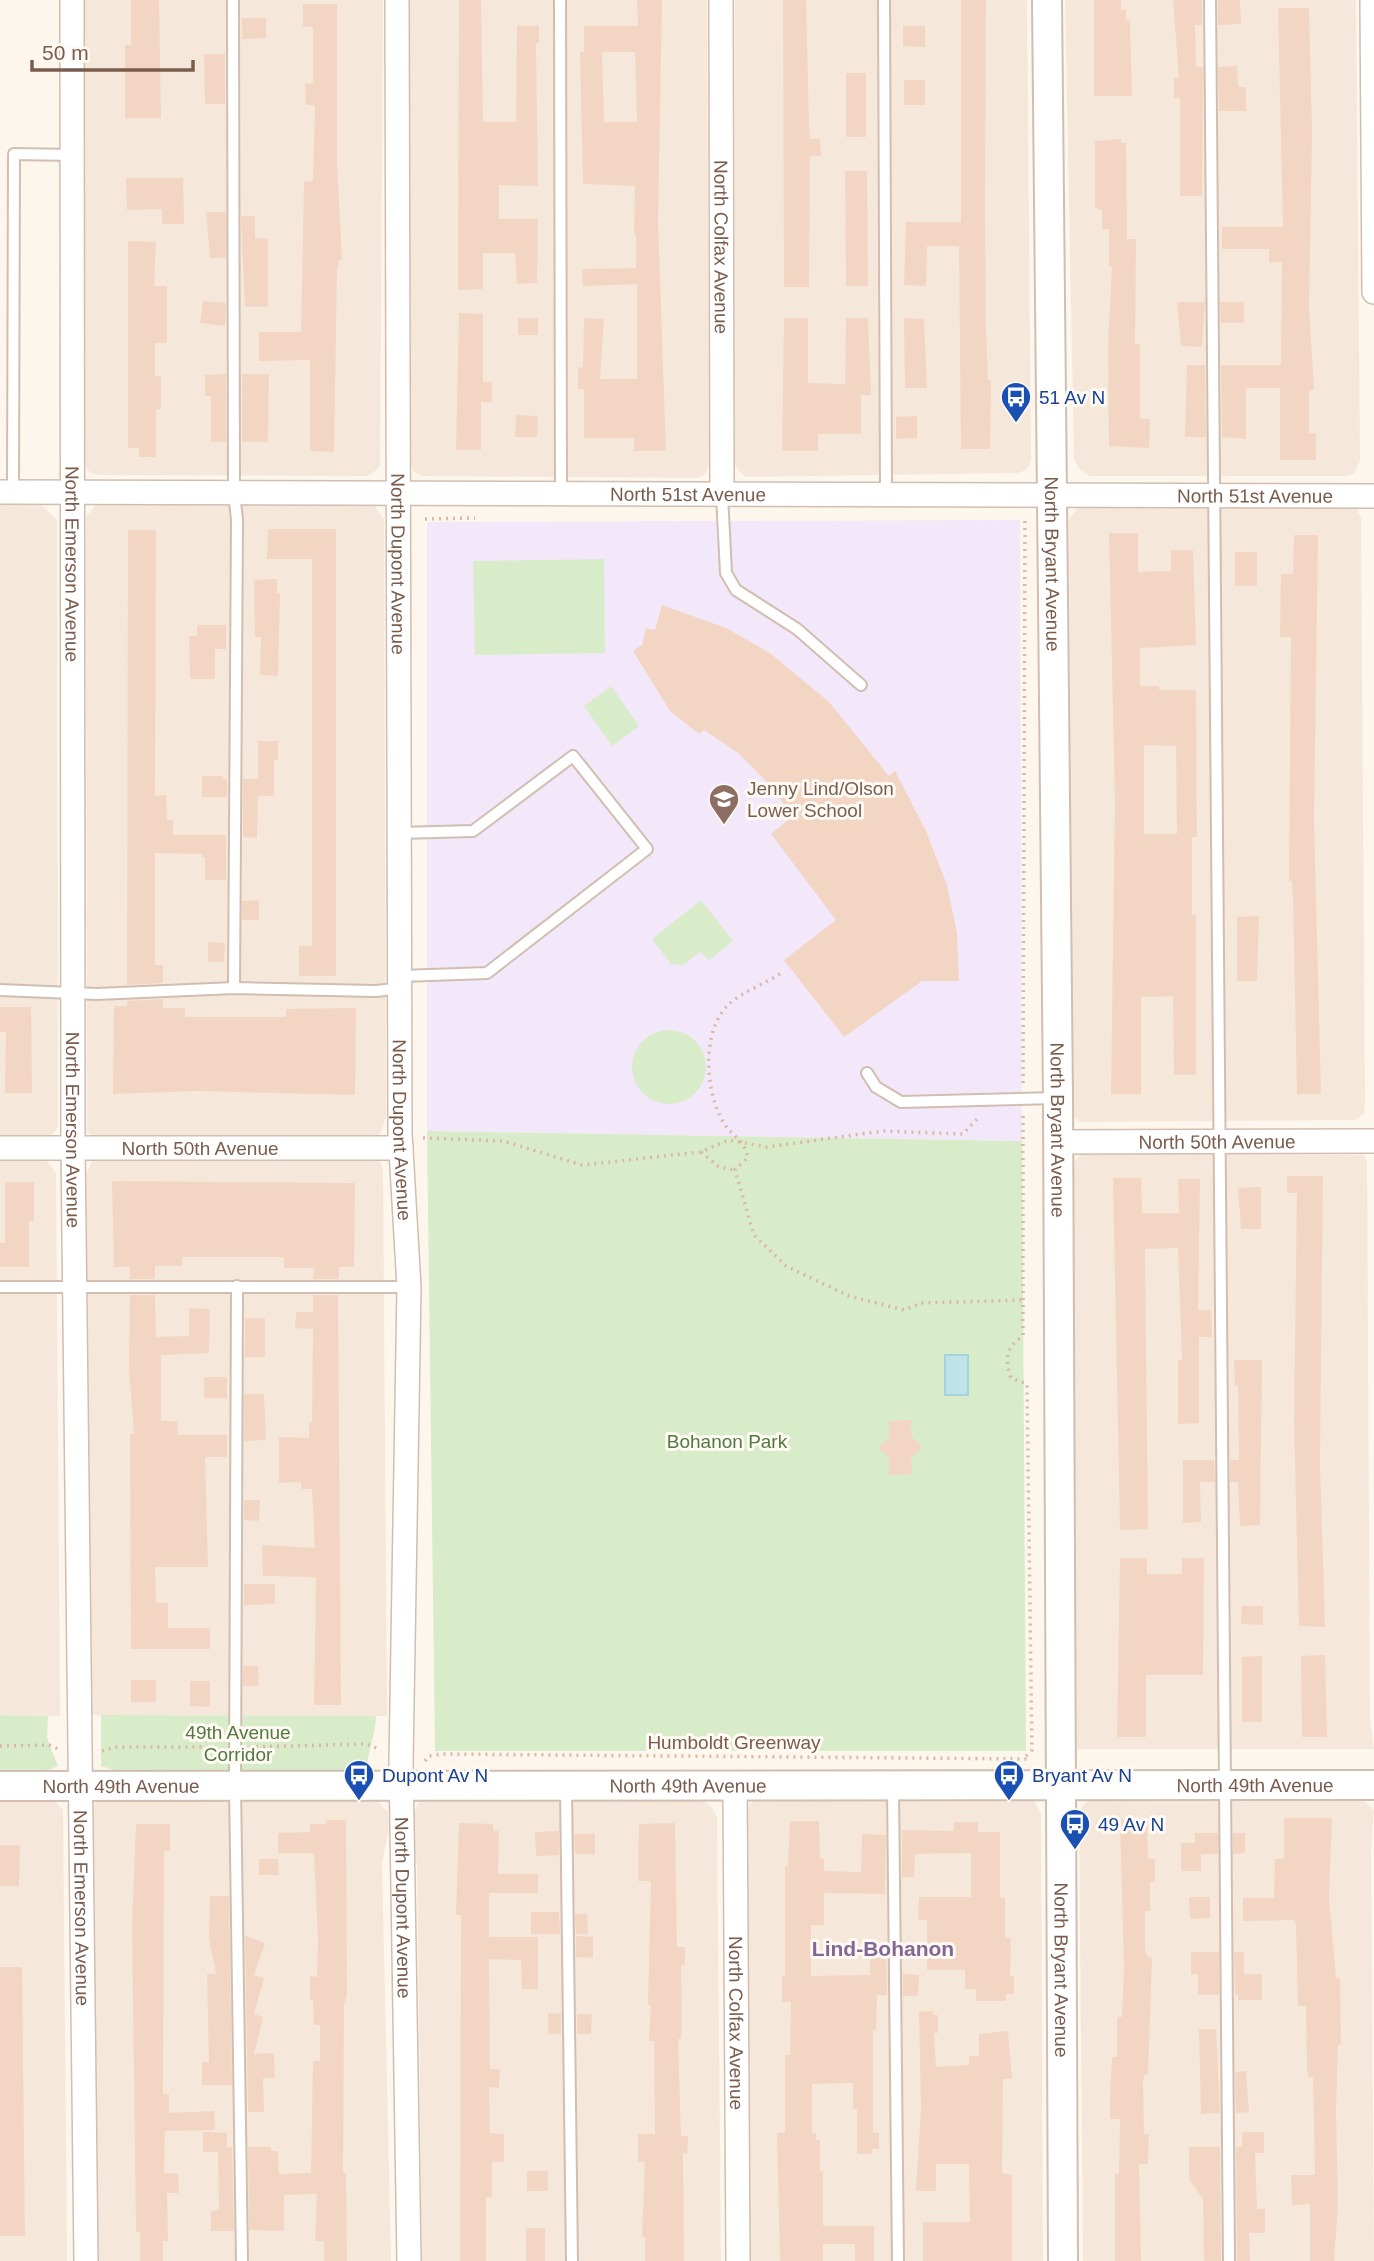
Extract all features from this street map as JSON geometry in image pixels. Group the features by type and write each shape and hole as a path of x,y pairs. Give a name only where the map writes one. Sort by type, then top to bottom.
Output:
{"street":[{"name":"North Emerson Avenue","path":"72,0 73,1147 78,1787 86,2261"},
{"name":"North Dupont Avenue","path":"397,0 399,833 401,982 411,1143 401,1785 409,2261"},
{"name":"North Colfax Avenue","path":"721,0 722,495"},
{"name":"North Bryant Avenue","path":"1047,0 1050,493 1059,1142 1059,1786 1063,2261"},
{"path":"1372,0 1374,292"},
{"name":"North 51st Avenue","path":"6,492 1374,496"},
{"name":"North 50th Avenue","path":"1059,1142 1374,1141"},
{"name":"North 50th Avenue","path":"0,1148 411,1143"},
{"name":"North Colfax Avenue","path":"735,1785 738,2261"},
{"name":"North 49th Avenue","path":"0,1786 1374,1785"}],"lane":[{"path":"233,0 234,492 237,520 234,988"},
{"path":"560,0 561,495"},
{"path":"884,0 886,495"},
{"path":"1210,0 1212,496 1229,2261"},
{"path":"0,154 72,155"},
{"path":"6,492 12,455 14,155"},
{"path":"0,453 12,455"},
{"path":"722,495 726,573 736,590 797,629 861,685"},
{"path":"0,990 97,994 234,988 376,991 401,982 487,974 647,849 573,756 473,831 399,833"},
{"path":"867,1073 876,1087 901,1102 1058,1098"},
{"path":"237,1286 235,1785 242,2261"},
{"path":"0,1287 409,1287"},
{"path":"566,1785 572,2261"},
{"path":"893,1786 898,2261"}],"path":[{"path":"1023,521 1023,1098"},
{"path":"735,1170 748,1157 745,1144 721,1120 710,1086 710,1049 714,1024 729,1004 780,974"},
{"path":"1013,1113 1023,1112 1023,1336 1011,1344 1005,1360 1011,1378 1027,1384 1032,1750 1024,1758"},
{"path":"411,1143 503,1141 582,1165 701,1152 729,1140 767,1147 883,1131 964,1134 981,1115 991,1115"},
{"path":"701,1152 719,1167 735,1170"},
{"path":"735,1170 754,1235 786,1266 849,1296 904,1310 921,1303 1023,1300"},
{"path":"0,1746 49,1745 69,1754 93,1754 115,1747 366,1745 379,1748"},
{"name":"Humboldt Greenway","path":"429,1756 1024,1758 1030,1761"}],"shaded area":[{"path":"85,0 383,0 380,466 373,473 367,476 96,475 87,470 83,461"},
{"path":"409,0 707,0 709,466 705,474 698,478 422,476 413,471 410,463"},
{"path":"735,0 1027,0 1031,461 1026,470 1018,473 746,477 738,470 734,463"},
{"path":"1065,0 1356,0 1360,461 1354,473 1349,476 1089,476 1079,469 1074,459"},
{"path":"0,505 42,505 57,520 58,1121 57,1129 43,1142 0,1143"},
{"path":"96,505 374,506 384,519 386,1117 380,1134 370,1141 93,1137 87,1131 86,517"},
{"path":"1079,506 1351,506 1356,508 1361,517 1365,1104 1364,1114 1355,1120 1080,1122 1075,1118 1072,1111 1069,519"},
{"name":"Jenny Lind/Olson Lower School","path":"1020,520 1022,1141 427,1131 427,522"},
{"path":"1082,1153 1364,1155 1367,1162 1370,1719 1374,1749 1077,1749 1072,1165"},
{"path":"30,1154 44,1157 56,1173 60,1716 0,1715 0,1160"},
{"path":"372,1154 380,1161 383,1170 387,1716 87,1715 86,1174 92,1161 105,1155"},
{"path":"1026,1796 1034,1801 1041,1814 1043,2261 749,2261 745,1814 749,1805 759,1797"},
{"path":"373,1797 388,1812 389,1828 382,1863 391,2261 95,2261 91,1814 94,1804 99,1799"},
{"path":"429,1797 699,1798 711,1806 717,1818 721,2261 422,2261 417,1865 410,1825 418,1803"},
{"path":"0,1798 45,1799 55,1801 63,1810 67,2261 0,2261"},
{"path":"1093,1798 1362,1799 1374,1810 1371,1848 1374,2261 1083,2261 1079,1817 1082,1806"}],"green space":[{"path":"604,559 605,653 475,655 473,561"},
{"path":"611,686 639,726 612,746 584,706"},
{"path":"701,900 733,941 709,960 700,952 683,965 671,964 652,939"},
{"path":"662,1030 676,1030 690,1036 700,1046 706,1067 700,1088 690,1098 676,1104 662,1104 648,1098 638,1088 632,1074 632,1060 638,1046 648,1036"},
{"name":"Bohanon Park","path":"427,1131 1022,1141 1026,1751 435,1751"},
{"path":"0,1715 48,1716 47,1738 58,1766 46,1771 0,1771"},
{"name":"49th Avenue Corridor","path":"101,1715 376,1716 367,1771 113,1770 101,1766"}],"water":[{"path":"945,1355 968,1355 968,1395 945,1395"}],"building":[{"path":"131,0 159,0 161,118 125,118 125,45 131,45"},
{"path":"459,0 481,0 483,122 516,122 517,26 539,26 539,43 536,43 538,186 499,185 499,219 538,219 537,283 517,284 515,253 483,253 483,289 458,290"},
{"path":"637,0 662,0 658,222 666,451 634,451 634,438 584,438 584,389 578,389 578,367 583,368 584,318 604,319 600,379 637,379 637,284 583,286 582,269 636,268 636,234 635,186 583,184 580,52 584,52 584,26 638,26","holes":["602,52 635,52 637,122 604,122"]},
{"path":"783,0 806,0 810,139 820,139 821,156 810,156 809,287 784,287"},
{"path":"961,0 986,0 986,330 988,380 991,380 990,449 961,449 959,246 927,246 926,286 904,285 906,222 961,222"},
{"path":"1094,0 1121,0 1121,10 1126,10 1126,20 1130,20 1132,96 1094,96"},
{"path":"1173,0 1202,0 1202,25 1195,25 1196,67 1203,67 1202,196 1180,196 1180,98 1174,98 1174,78 1179,78"},
{"path":"1218,0 1240,0 1241,24 1218,25"},
{"path":"303,4 337,4 337,162 342,260 339,260 337,270 334,452 310,451 310,360 259,361 259,332 301,332 304,182 313,181 315,105 306,105 305,84 313,83 313,27 303,27"},
{"path":"1278,8 1309,8 1312,134 1309,305 1314,390 1309,390 1309,433 1316,433 1316,460 1280,460 1280,388 1246,388 1246,439 1222,437 1221,365 1281,365 1282,262 1269,262 1269,249 1222,249 1222,227 1283,227"},
{"path":"242,18 266,18 266,38 242,39"},
{"path":"903,26 925,26 925,47 903,46"},
{"path":"204,54 225,54 225,104 205,104"},
{"path":"1237,66 1238,87 1246,87 1246,111 1219,111 1218,67"},
{"path":"846,73 866,73 866,137 846,137"},
{"path":"904,80 925,80 925,105 904,105"},
{"path":"1121,139 1121,143 1126,143 1127,239 1136,239 1135,344 1140,344 1140,419 1150,419 1149,448 1109,446 1108,346 1112,267 1109,267 1109,229 1102,229 1102,211 1095,207 1095,141"},
{"path":"845,171 867,171 868,286 846,286"},
{"path":"126,178 183,178 184,224 162,224 162,209 127,210"},
{"path":"206,212 226,212 226,258 210,258"},
{"path":"241,216 255,216 255,238 268,239 268,307 245,307"},
{"path":"128,241 156,242 154,286 167,286 167,343 155,343 155,376 161,376 161,409 156,409 156,457 139,457 139,448 128,448"},
{"path":"203,301 226,303 225,326 200,323"},
{"path":"1177,302 1205,302 1202,347 1181,346"},
{"path":"1220,302 1244,302 1244,323 1221,323"},
{"path":"459,313 483,314 483,382 492,382 492,402 481,402 481,450 456,450"},
{"path":"518,318 538,318 538,335 518,335"},
{"path":"784,318 808,318 808,383 845,384 846,318 868,318 871,395 861,395 861,434 818,434 818,451 782,451"},
{"path":"904,318 924,319 927,388 905,388"},
{"path":"1187,365 1205,365 1206,437 1185,437"},
{"path":"226,374 226,442 211,442 211,396 205,396 205,375"},
{"path":"242,374 269,374 268,442 242,442"},
{"path":"516,415 538,416 537,437 515,437"},
{"path":"917,416 917,438 896,439 896,417"},
{"path":"268,529 336,529 336,976 299,976 299,946 312,946 312,559 267,559"},
{"path":"128,530 156,530 155,796 166,795 167,820 173,820 173,835 226,835 226,880 205,880 205,857 202,857 202,854 155,853 155,965 163,965 163,983 127,985"},
{"path":"1109,533 1138,533 1138,572 1171,571 1171,550 1193,550 1196,645 1140,648 1140,686 1159,686 1159,690 1196,690 1197,837 1192,837 1192,915 1196,915 1196,1075 1174,1075 1173,996 1141,997 1141,1094 1111,1094 1115,801","holes":["1144,745 1176,746 1177,834 1144,834"]},
{"path":"1294,535 1318,535 1314,819 1321,1094 1297,1094 1293,898 1292,881 1289,881 1291,637 1280,637 1281,574 1293,574"},
{"path":"1235,552 1257,552 1257,586 1235,586"},
{"path":"277,579 277,593 280,593 278,676 260,675 261,637 255,637 254,580"},
{"path":"662,605 726,628 770,653 829,702 889,776 895,771 926,831 947,885 957,933 959,981 922,981 844,1037 784,960 836,920 771,834 793,816 767,782 738,753 704,730 699,734 670,711 633,651 642,645 646,628 655,630"},
{"path":"197,625 226,625 226,649 215,649 215,679 190,679 189,636 197,636"},
{"path":"258,741 278,741 278,760 274,760 274,796 258,796 257,838 243,837 243,779 258,779"},
{"path":"202,776 223,776 223,779 227,779 227,797 202,797"},
{"path":"259,900 259,920 242,920 242,901"},
{"path":"1259,916 1257,981 1237,981 1237,917"},
{"path":"208,942 225,943 224,962 208,962"},
{"path":"163,999 163,1008 185,1008 185,1017 286,1017 286,1009 356,1008 355,1095 197,1091 113,1094 114,1006 127,1006 127,1001"},
{"path":"0,1007 31,1007 32,1093 5,1093 6,1032 0,1032"},
{"path":"1287,1176 1323,1176 1320,1461 1325,1627 1299,1626 1294,1421 1297,1193 1287,1193"},
{"path":"1113,1178 1141,1178 1142,1213 1179,1213 1178,1179 1200,1179 1198,1310 1211,1310 1212,1337 1199,1337 1199,1423 1178,1424 1178,1360 1182,1360 1178,1248 1145,1249 1148,1529 1120,1530"},
{"path":"112,1181 355,1183 354,1267 339,1267 339,1279 313,1279 314,1268 284,1268 284,1257 182,1257 182,1266 155,1266 155,1279 130,1279 130,1267 114,1267"},
{"path":"5,1182 34,1182 34,1221 29,1221 29,1267 0,1267 0,1243 5,1243"},
{"path":"1261,1187 1261,1229 1241,1229 1238,1188"},
{"path":"130,1295 155,1295 156,1337 189,1336 189,1308 210,1309 209,1353 161,1355 161,1421 177,1421 178,1435 227,1435 227,1457 205,1457 208,1567 155,1567 156,1603 168,1603 168,1628 210,1628 210,1649 131,1649 130,1434 134,1434 129,1368"},
{"path":"313,1295 338,1295 341,1705 314,1705 316,1577 263,1576 262,1545 315,1548 312,1489 301,1489 301,1482 279,1483 279,1437 309,1438 309,1422 312,1422 313,1329 295,1328 296,1312 313,1312"},
{"path":"245,1318 265,1318 265,1357 245,1357"},
{"path":"1234,1360 1262,1360 1260,1525 1240,1526 1238,1482 1230,1482 1230,1460 1239,1460 1238,1386 1235,1386"},
{"path":"204,1377 227,1377 227,1398 204,1398"},
{"path":"244,1394 264,1394 266,1440 244,1441"},
{"path":"911,1420 911,1436 922,1447 911,1458 912,1474 889,1475 889,1458 878,1448 889,1437 889,1421"},
{"path":"1183,1460 1214,1460 1215,1482 1200,1482 1201,1522 1183,1523"},
{"path":"244,1500 260,1500 259,1521 244,1520"},
{"path":"1120,1558 1147,1558 1147,1574 1182,1574 1182,1558 1204,1558 1203,1675 1146,1675 1146,1737 1117,1737"},
{"path":"244,1584 275,1584 275,1604 244,1605"},
{"path":"1242,1606 1263,1606 1263,1625 1241,1624"},
{"path":"1325,1655 1327,1737 1302,1737 1301,1656"},
{"path":"1262,1656 1262,1722 1242,1722 1242,1657"},
{"path":"243,1666 258,1666 259,1686 243,1686"},
{"path":"131,1680 156,1680 156,1702 131,1702"},
{"path":"190,1681 210,1681 210,1707 190,1706"},
{"path":"1284,1818 1332,1818 1329,1897 1336,1978 1340,1978 1341,2045 1338,2045 1338,2204 1334,2261 1310,2261 1310,2204 1292,2205 1291,2175 1315,2175 1313,2077 1308,2077 1307,2070 1306,2006 1298,2006 1295,1920 1243,1921 1243,1898 1274,1898 1275,1859 1284,1859"},
{"path":"1147,1819 1148,1859 1155,1859 1155,1882 1150,1882 1150,1911 1145,1911 1146,1955 1152,1958 1148,2074 1145,2074 1143,2080 1144,2134 1149,2134 1148,2164 1139,2164 1141,2261 1115,2261 1115,2174 1119,2174 1120,2119 1110,2119 1110,2094 1112,2057 1117,2057 1117,2017 1122,2017 1124,1967 1120,1820"},
{"path":"326,1820 346,1820 347,1995 344,2005 343,2173 346,2173 347,2261 324,2261 324,2241 315,2241 317,2194 284,2195 284,2231 249,2230 248,2147 271,2147 271,2151 278,2151 279,2174 311,2173 313,2061 320,2061 320,2025 314,2025 313,2000 310,2000 310,1976 317,1977 314,1853 278,1853 278,1833 310,1832 310,1824 326,1824"},
{"path":"790,1821 819,1821 820,1859 824,1859 824,1871 861,1872 862,1834 886,1835 885,1894 824,1893 824,1925 811,1925 811,1976 870,1975 870,1950 886,1950 887,1995 877,1995 876,2031 873,2030 873,2133 879,2133 879,2149 872,2149 872,2154 857,2154 857,2109 853,2109 853,2083 812,2084 812,2133 816,2133 816,2140 820,2140 820,2171 823,2171 823,2226 874,2226 874,2261 855,2261 855,2244 823,2244 823,2261 780,2261 777,2133 785,2133 785,2055 790,2055 791,2002 782,2002 782,1976 785,1976 785,1866 788,1866"},
{"path":"954,1822 978,1822 978,1832 1000,1832 1000,1898 1005,1898 1005,1938 1011,1938 1010,1976 1014,1976 1014,1994 1006,1994 1006,2001 976,2001 976,1989 965,1989 965,1970 927,1970 927,1920 918,1920 919,1897 971,1897 971,1853 915,1854 914,1877 902,1877 902,1830 954,1831"},
{"path":"459,1823 493,1824 493,1831 499,1831 498,1874 538,1874 538,1893 489,1893 489,1937 538,1937 538,1989 522,1989 521,1960 489,1959 490,2069 500,2069 499,2088 489,2087 490,2133 504,2134 504,2162 492,2162 492,2197 486,2197 486,2261 460,2261 461,1915 456,1915"},
{"path":"675,1823 677,1947 685,1947 685,1965 681,1965 681,2039 678,2039 681,2136 688,2136 687,2154 683,2153 684,2261 645,2261 645,2237 642,2237 645,2162 638,2162 638,2134 655,2134 654,2041 649,2041 651,2005 648,2005 651,1881 638,1881 639,1824"},
{"path":"136,1824 170,1824 170,1851 164,1851 163,2094 169,2094 169,2113 214,2111 215,2130 165,2131 164,2173 178,2173 179,2193 167,2193 168,2241 163,2241 163,2261 140,2261 140,2231 136,2232 132,1925"},
{"path":"559,1831 559,1855 536,1856 535,1832"},
{"path":"1195,1833 1218,1833 1218,1854 1201,1854 1201,1871 1181,1871 1181,1843 1195,1843"},
{"path":"1233,1833 1245,1833 1245,1853 1233,1854"},
{"path":"574,1834 595,1834 595,1854 575,1854"},
{"path":"0,1845 20,1845 19,1886 0,1886"},
{"path":"259,1859 278,1859 279,1875 259,1875"},
{"path":"210,1896 229,1896 232,2085 202,2085 202,2062 209,2062 207,1974 216,1974 209,1939"},
{"path":"1189,1897 1210,1897 1210,1918 1190,1919"},
{"path":"531,1912 559,1912 560,1934 531,1934"},
{"path":"575,1914 587,1914 588,1934 576,1934"},
{"path":"245,1936 265,1943 254,1975 264,1978 254,2014 263,2017 254,2054 274,2053 275,2078 263,2078 264,2112 248,2112"},
{"path":"576,1936 593,1937 593,1958 576,1957"},
{"path":"1191,1952 1219,1952 1219,1995 1198,1995 1198,1974 1191,1974"},
{"path":"1234,1952 1244,1952 1244,1974 1262,1974 1262,2000 1238,2000 1238,1995 1235,1995"},
{"path":"0,1967 22,1967 25,2236 0,2236"},
{"path":"903,1974 919,1975 918,1996 903,1996"},
{"path":"933,2011 933,2015 938,2015 938,2033 934,2033 936,2067 969,2065 969,2056 979,2056 979,2034 1008,2031 1012,2079 1003,2079 1002,2173 1012,2175 1012,2261 923,2261 923,2222 970,2222 969,2164 936,2164 936,2191 916,2191 921,2109 919,2012"},
{"path":"548,2013 561,2014 561,2034 548,2034"},
{"path":"577,2014 592,2014 591,2034 577,2034"},
{"path":"1199,2029 1216,2029 1220,2113 1201,2114"},
{"path":"1246,2071 1249,2112 1236,2113 1235,2072"},
{"path":"203,2132 227,2133 227,2148 232,2147 234,2231 211,2231 211,2211 219,2210 218,2152 203,2152"},
{"path":"1242,2132 1264,2132 1264,2153 1255,2153 1257,2209 1265,2209 1265,2233 1249,2233 1250,2261 1237,2261 1236,2147 1242,2147"},
{"path":"1189,2147 1220,2147 1221,2261 1204,2261 1203,2199 1189,2179"},
{"path":"527,2171 548,2171 548,2191 527,2191"},
{"path":"526,2228 545,2228 545,2261 526,2261"}],"place":[{"name":"51 Av N","path":"1016,424"},
{"name":"Jenny Lind/Olson Lower School","path":"724,826"},
{"name":"Dupont Av N","path":"359,1802"},
{"name":"Bryant Av N","path":"1009,1802"},
{"name":"49 Av N","path":"1075,1851"}],"district":[{"name":"Lind-Bohanon","path":"883,1948"}]}
